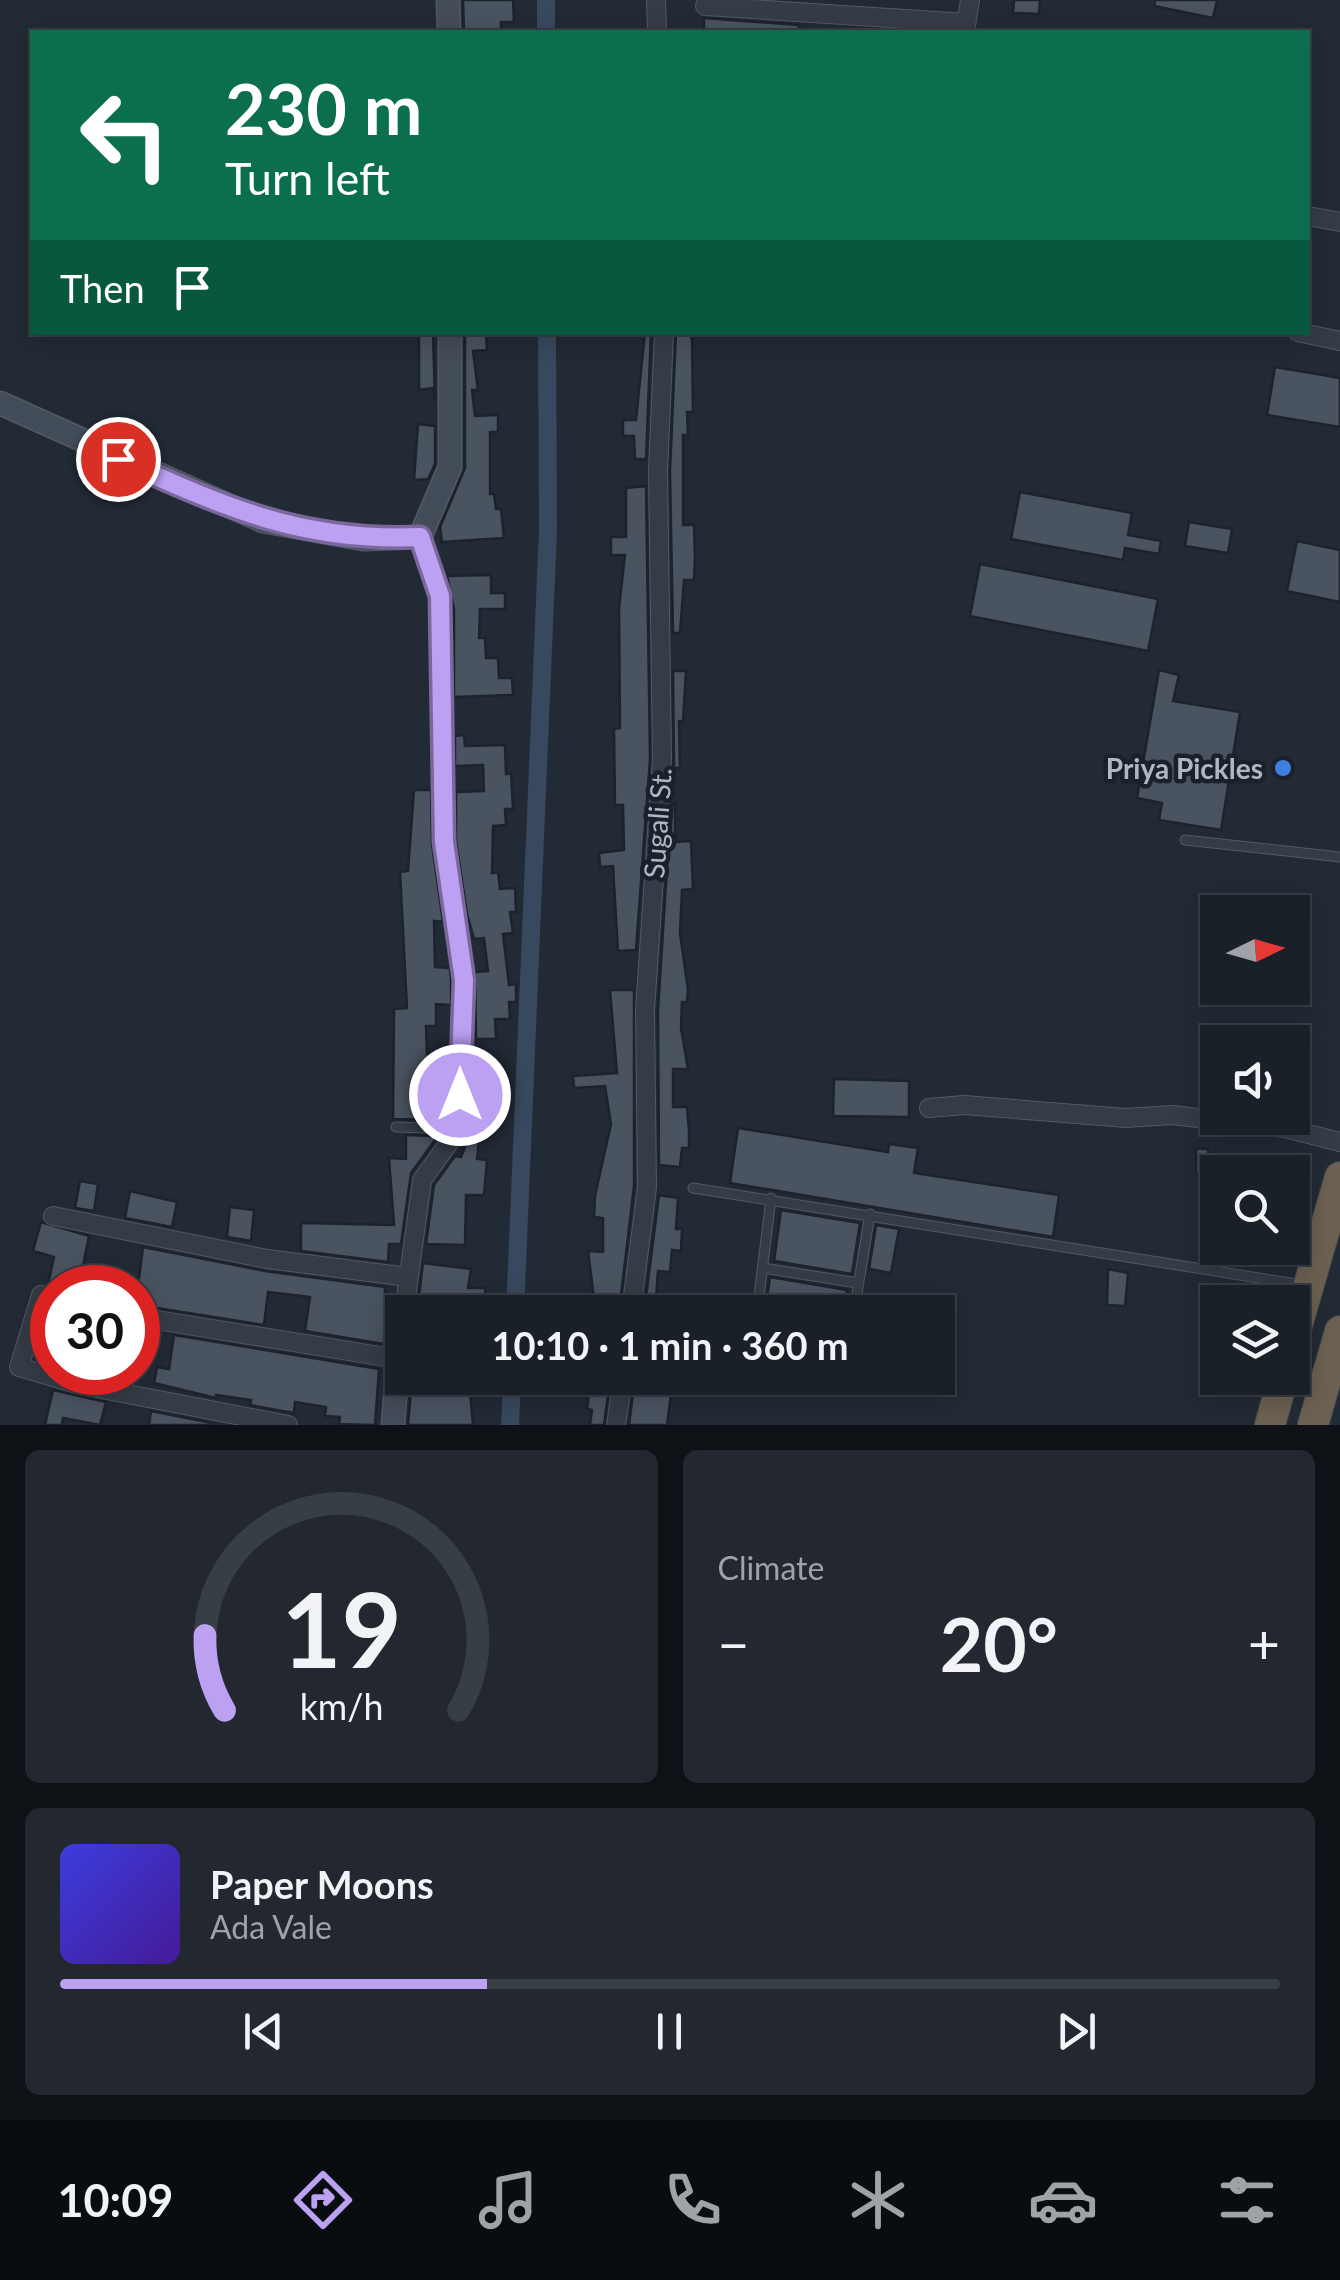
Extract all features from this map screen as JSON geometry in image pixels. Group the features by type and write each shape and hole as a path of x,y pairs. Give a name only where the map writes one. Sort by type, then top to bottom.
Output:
{"highway":[{"path":"1309,1285 1340,1177"},
{"path":"1314,1425 1340,1331"},
{"path":"1270,1425 1278,1395"}],"street":[{"path":"448,0 449,30"},
{"path":"656,0 657,30"},
{"path":"705,6 966,28 970,0"},
{"path":"1310,216 1340,222"},
{"path":"406,1295 422,1180 460,1129 464,980 444,842 440,596 420,537 450,466 450,335"},
{"name":"Sugali St.","path":"633,1295 647,1187 646,1010 662,759 658,471 664,335"},
{"path":"1310,335 1340,341"},
{"path":"0,403 263,521 363,539 420,537"},
{"path":"929,1108 964,1105 1126,1118 1172,1115 1286,1128 1340,1142"},
{"path":"53,1216 248,1256 408,1277"},
{"path":"160,1321 385,1357"},
{"path":"30,1331 19,1367 30,1370"},
{"path":"133,1395 288,1425"},
{"path":"393,1425 395,1395"},
{"path":"616,1425 620,1395"}],"lane":[{"path":"1185,840 1340,856"},
{"path":"396,1127 460,1129"},
{"path":"693,1188 1302,1285"},
{"path":"759,1295 771,1198"},
{"path":"856,1295 870,1214"},
{"path":"763,1268 858,1283"}],"building":[{"path":"463,0 513,0 514,22 501,22 501,30 464,30"},
{"path":"1014,0 1040,0 1039,14 1013,13"},
{"path":"1155,0 1217,0 1213,18 1154,6"},
{"path":"704,18 799,25 798,30 704,30"},
{"path":"419,335 433,335 435,401 433,388 419,390"},
{"path":"465,335 486,335 487,350 473,351 478,390 472,390 475,416 498,415 498,432 490,432 490,494 494,494 496,509 501,509 504,538 442,542 440,527 465,468"},
{"path":"645,335 651,335 646,459 635,459 634,436 623,436 623,420 636,420"},
{"path":"676,335 690,335 693,412 687,412 688,435 683,435 683,525 694,525 695,558 694,580 684,580 680,633 673,633 670,471"},
{"path":"1275,367 1340,378 1340,427 1267,415"},
{"path":"418,424 435,426 435,464 428,479 414,480"},
{"path":"646,486 650,759 636,950 618,951 613,866 600,867 599,853 624,850 623,805 615,805 614,729 620,728 619,608 625,555 611,555 611,537 626,537 626,488"},
{"path":"1020,492 1132,513 1128,535 1161,541 1159,554 1125,548 1123,560 1011,539"},
{"path":"1189,522 1232,529 1228,553 1185,546"},
{"path":"1297,541 1340,550 1340,602 1287,591"},
{"path":"980,564 1158,599 1148,651 970,616"},
{"path":"491,575 491,593 505,593 505,609 480,609 479,638 485,638 486,658 498,658 499,678 512,678 513,695 454,697 454,609 447,576"},
{"path":"1159,670 1179,675 1173,701 1240,712 1221,830 1159,820 1162,803 1137,798"},
{"path":"673,671 686,671 683,721 679,721 680,768 674,768"},
{"path":"464,735 465,746 505,745 506,774 511,773 513,809 505,809 506,825 493,826 492,873 498,872 500,889 515,888 516,912 510,912 513,933 503,934 509,985 516,984 516,1002 509,1002 510,1019 495,1019 496,1039 476,1039 475,972 488,971 484,938 474,939 467,914 456,841 456,792 484,791 483,765 455,766 455,736"},
{"path":"414,790 431,790 432,844 443,922 434,921 435,967 450,968 451,1005 436,1004 436,1026 426,1026 427,1054 447,1054 450,1068 450,1116 440,1120 393,1119 394,1009 407,1008 400,872 408,871"},
{"path":"671,805 675,805 675,842 691,841 693,889 682,890 680,933 688,990 687,1002 682,1002 681,1028 688,1069 673,1069 673,1107 687,1107 689,1130 689,1148 682,1148 680,1167 659,1165 658,1010"},
{"path":"610,990 634,990 634,1186 621,1295 594,1295 588,1251 603,1252 603,1218 594,1217 595,1196 611,1124 605,1086 574,1088 573,1076 617,1073"},
{"path":"501,1066 505,1113 482,1116 477,1159 487,1160 484,1195 466,1195 465,1245 426,1244 434,1185 455,1156 461,1157 471,1132 475,1067"},
{"path":"834,1079 909,1081 909,1117 833,1116"},
{"path":"738,1128 888,1152 889,1144 918,1148 914,1173 1059,1195 1053,1237 730,1183"},
{"path":"406,1135 438,1136 411,1173 401,1244 389,1244 388,1262 301,1251 301,1223 394,1225 389,1158 406,1159"},
{"path":"1196,1149 1208,1149 1208,1155 1200,1155 1200,1174 1196,1174"},
{"path":"80,1181 98,1184 94,1211 75,1208"},
{"path":"130,1191 177,1202 172,1227 125,1218"},
{"path":"659,1195 678,1198 676,1229 682,1229 681,1251 672,1250 670,1272 658,1271 656,1295 646,1295"},
{"path":"230,1207 254,1210 251,1241 227,1237"},
{"path":"781,1210 860,1223 852,1274 774,1261"},
{"path":"41,1222 89,1236 83,1265 52,1265 54,1257 33,1251"},
{"path":"876,1225 899,1229 891,1273 869,1269"},
{"path":"143,1247 265,1271 385,1287 384,1344 305,1331 310,1297 268,1292 264,1325 160,1308 160,1265 141,1265"},
{"path":"423,1263 471,1269 468,1288 485,1288 485,1295 419,1295"},
{"path":"1108,1269 1128,1273 1125,1306 1107,1305"},
{"path":"770,1277 847,1290 846,1295 767,1295"},
{"path":"174,1335 379,1369 375,1425 339,1424 340,1417 325,1416 326,1407 295,1402 294,1413 250,1405 251,1400 216,1398 160,1384 160,1368 169,1369"},
{"path":"52,1395 106,1402 100,1425 63,1418 62,1425 45,1425"},
{"path":"411,1395 470,1395 473,1425 408,1425"},
{"path":"589,1395 608,1395 604,1425 590,1425 592,1410 587,1409"},
{"path":"633,1395 671,1395 667,1425 629,1425"},
{"path":"151,1411 212,1423 212,1425 149,1425"}],"waterway":[{"path":"546,0 546,30"},
{"path":"516,1295 548,530 547,335"},
{"path":"510,1425 511,1395"}],"place":[{"name":"Priya Pickles","path":"1283,768"}],"route":[{"path":"118,459 263,521 363,539 420,537 440,596 444,842 464,980 460,1095"}]}
